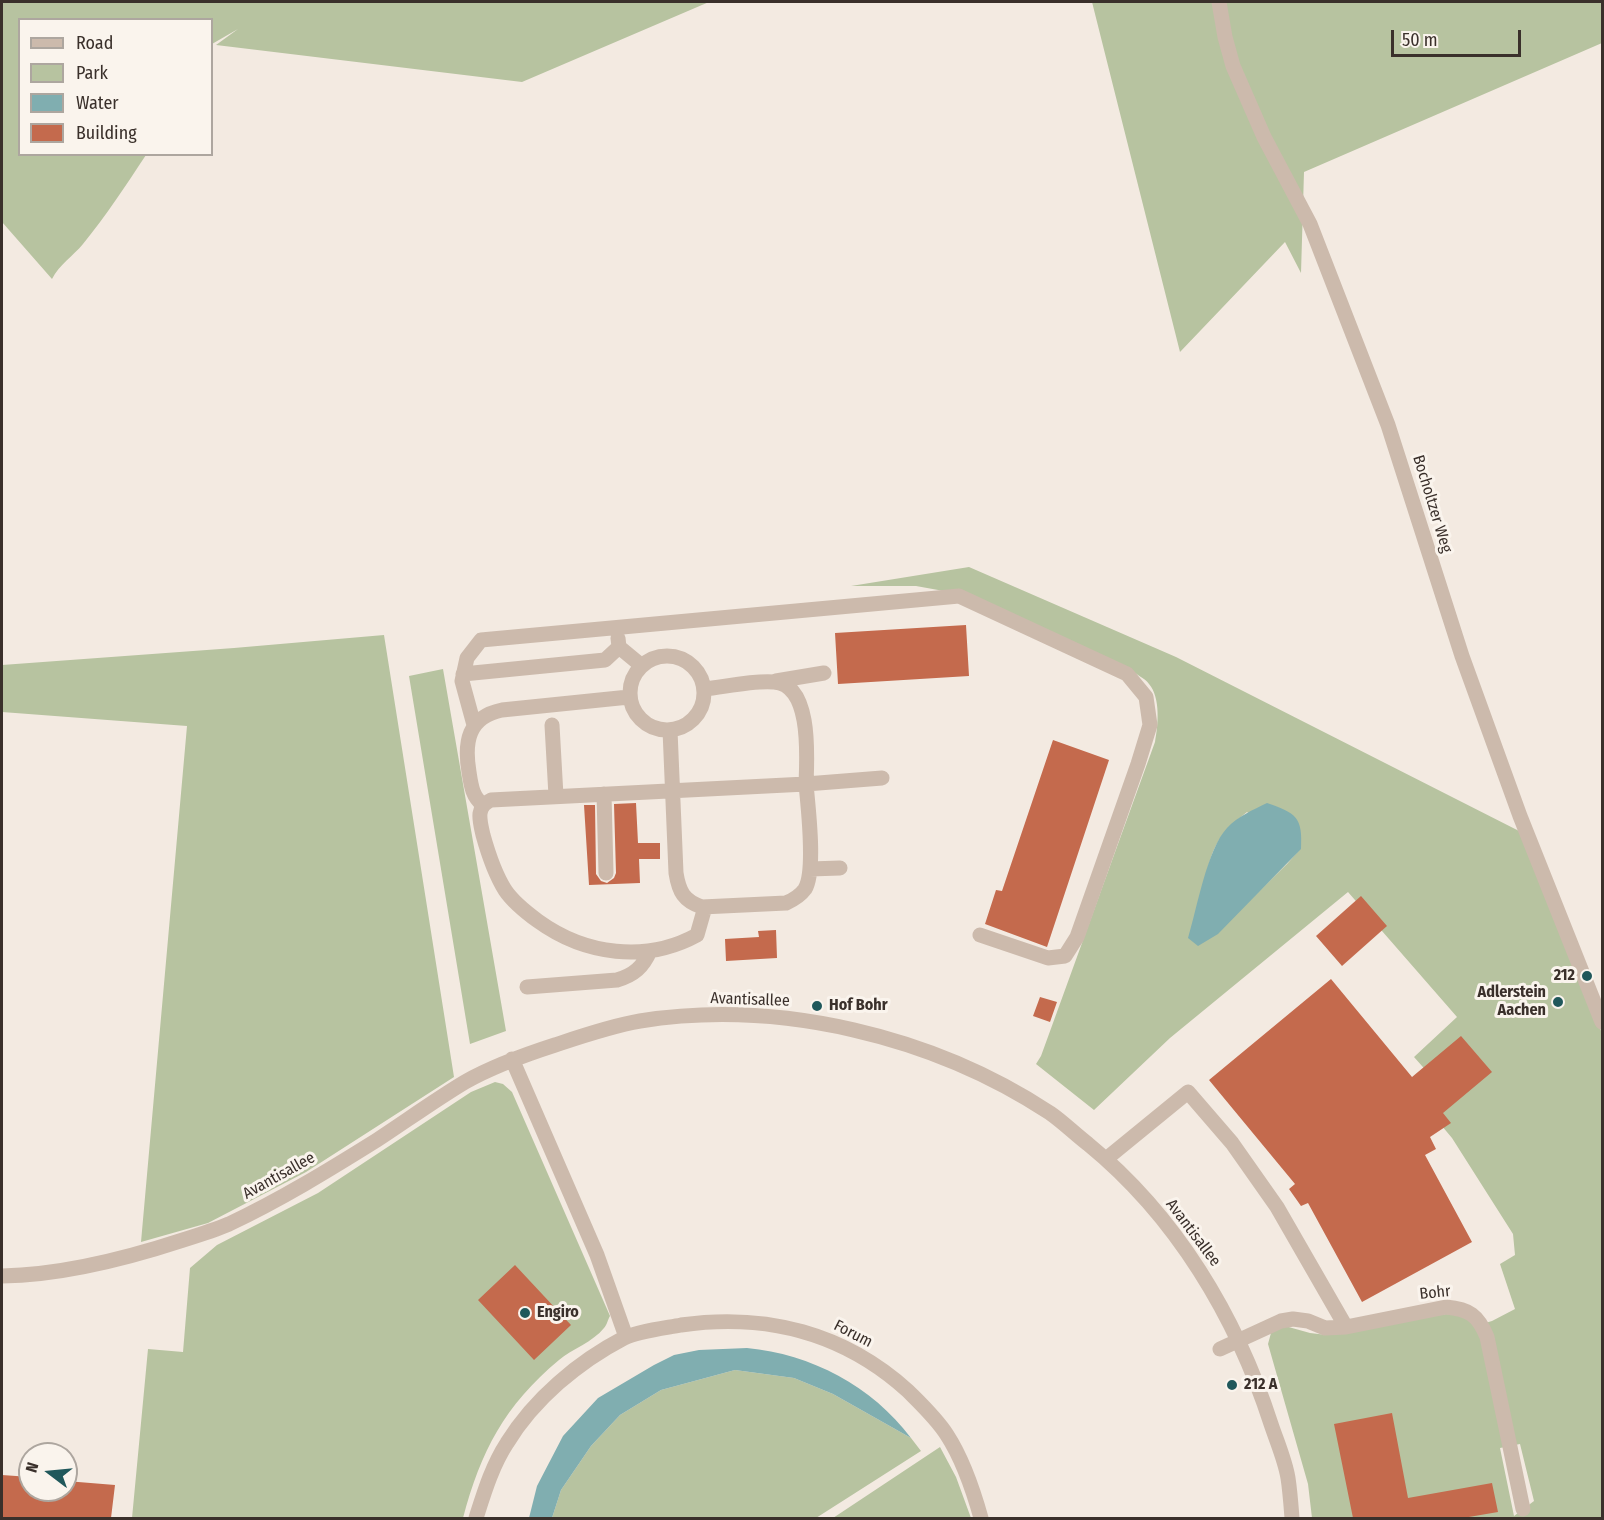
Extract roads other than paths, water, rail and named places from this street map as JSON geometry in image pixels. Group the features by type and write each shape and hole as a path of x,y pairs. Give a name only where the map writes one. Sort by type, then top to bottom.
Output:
{"street":[{"name":"Bocholtzer Weg","path":"1219,2 1233,66 1264,137 1310,224 1388,425 1462,656 1520,816 1602,1022"},
{"path":"474,725 462,681 467,658 481,640 837,610 959,596 1127,674 1146,696 1150,725 1077,937 1065,956 1048,958 980,935"},
{"path":"617,627 619,647 642,666"},
{"path":"464,674 604,660 619,647"},
{"path":"663,655 678,657 690,664 700,675 704,689 702,704 695,717 684,726 670,730 656,729 643,722 634,711 629,696 631,682 638,669 649,660 663,655"},
{"path":"704,689 824,673"},
{"path":"670,730 678,886 683,897 691,904 705,907 765,905 793,901 805,889 810,869 803,713 798,696 798,685 805,675"},
{"path":"773,681 788,686 798,696"},
{"path":"483,806 476,800 472,789 466,753 466,743 474,725 494,711 629,696"},
{"path":"552,725 556,796"},
{"path":"705,907 697,935 682,943 650,951 638,953 605,950 556,935 528,914 506,891 487,850 479,815 483,806 491,800 882,778"},
{"path":"604,794 606,873"},
{"path":"810,869 840,868"},
{"path":"527,987 617,980 638,970 650,951"},
{"name":"Avantisallee","path":"2,1276 90,1266 164,1246 225,1226 273,1202 328,1170 466,1082 512,1059 590,1033 639,1021 696,1016 735,1016 814,1022 891,1039 968,1068 1052,1114 1106,1159 1130,1183 1195,1263 1238,1339 1268,1412 1288,1475 1292,1518"},
{"path":"512,1059 597,1255 626,1337"},
{"path":"1106,1159 1188,1092 1232,1143 1277,1207 1346,1326"},
{"name":"Bohr","path":"1220,1349 1281,1321 1293,1319 1308,1321 1325,1328 1446,1307 1460,1308 1472,1314 1481,1322 1487,1336 1523,1509"},
{"name":"Forum","path":"476,1518 488,1480 506,1443 538,1402 579,1366 626,1337 712,1321 751,1322 807,1332 848,1349 887,1372 920,1402 947,1435 974,1492 981,1518"}],"water":[{"path":"1267,803 1285,810 1296,818 1301,830 1301,849 1218,934 1198,946 1188,938 1203,880 1214,850 1231,824"},
{"path":"747,1348 794,1357 838,1376 859,1388 878,1403 911,1438 833,1394 794,1378 735,1370 661,1390 620,1415 591,1446 561,1490 552,1518 529,1518 537,1486 563,1436 598,1398 674,1355 699,1350"}],"place":[{"name":"212","path":"1587,976"},
{"name":"Adlerstein Aachen","path":"1558,1002"},
{"name":"Hof Bohr","path":"817,1006"},
{"name":"Engiro","path":"525,1313"},
{"name":"212 A","path":"1232,1385"}]}
